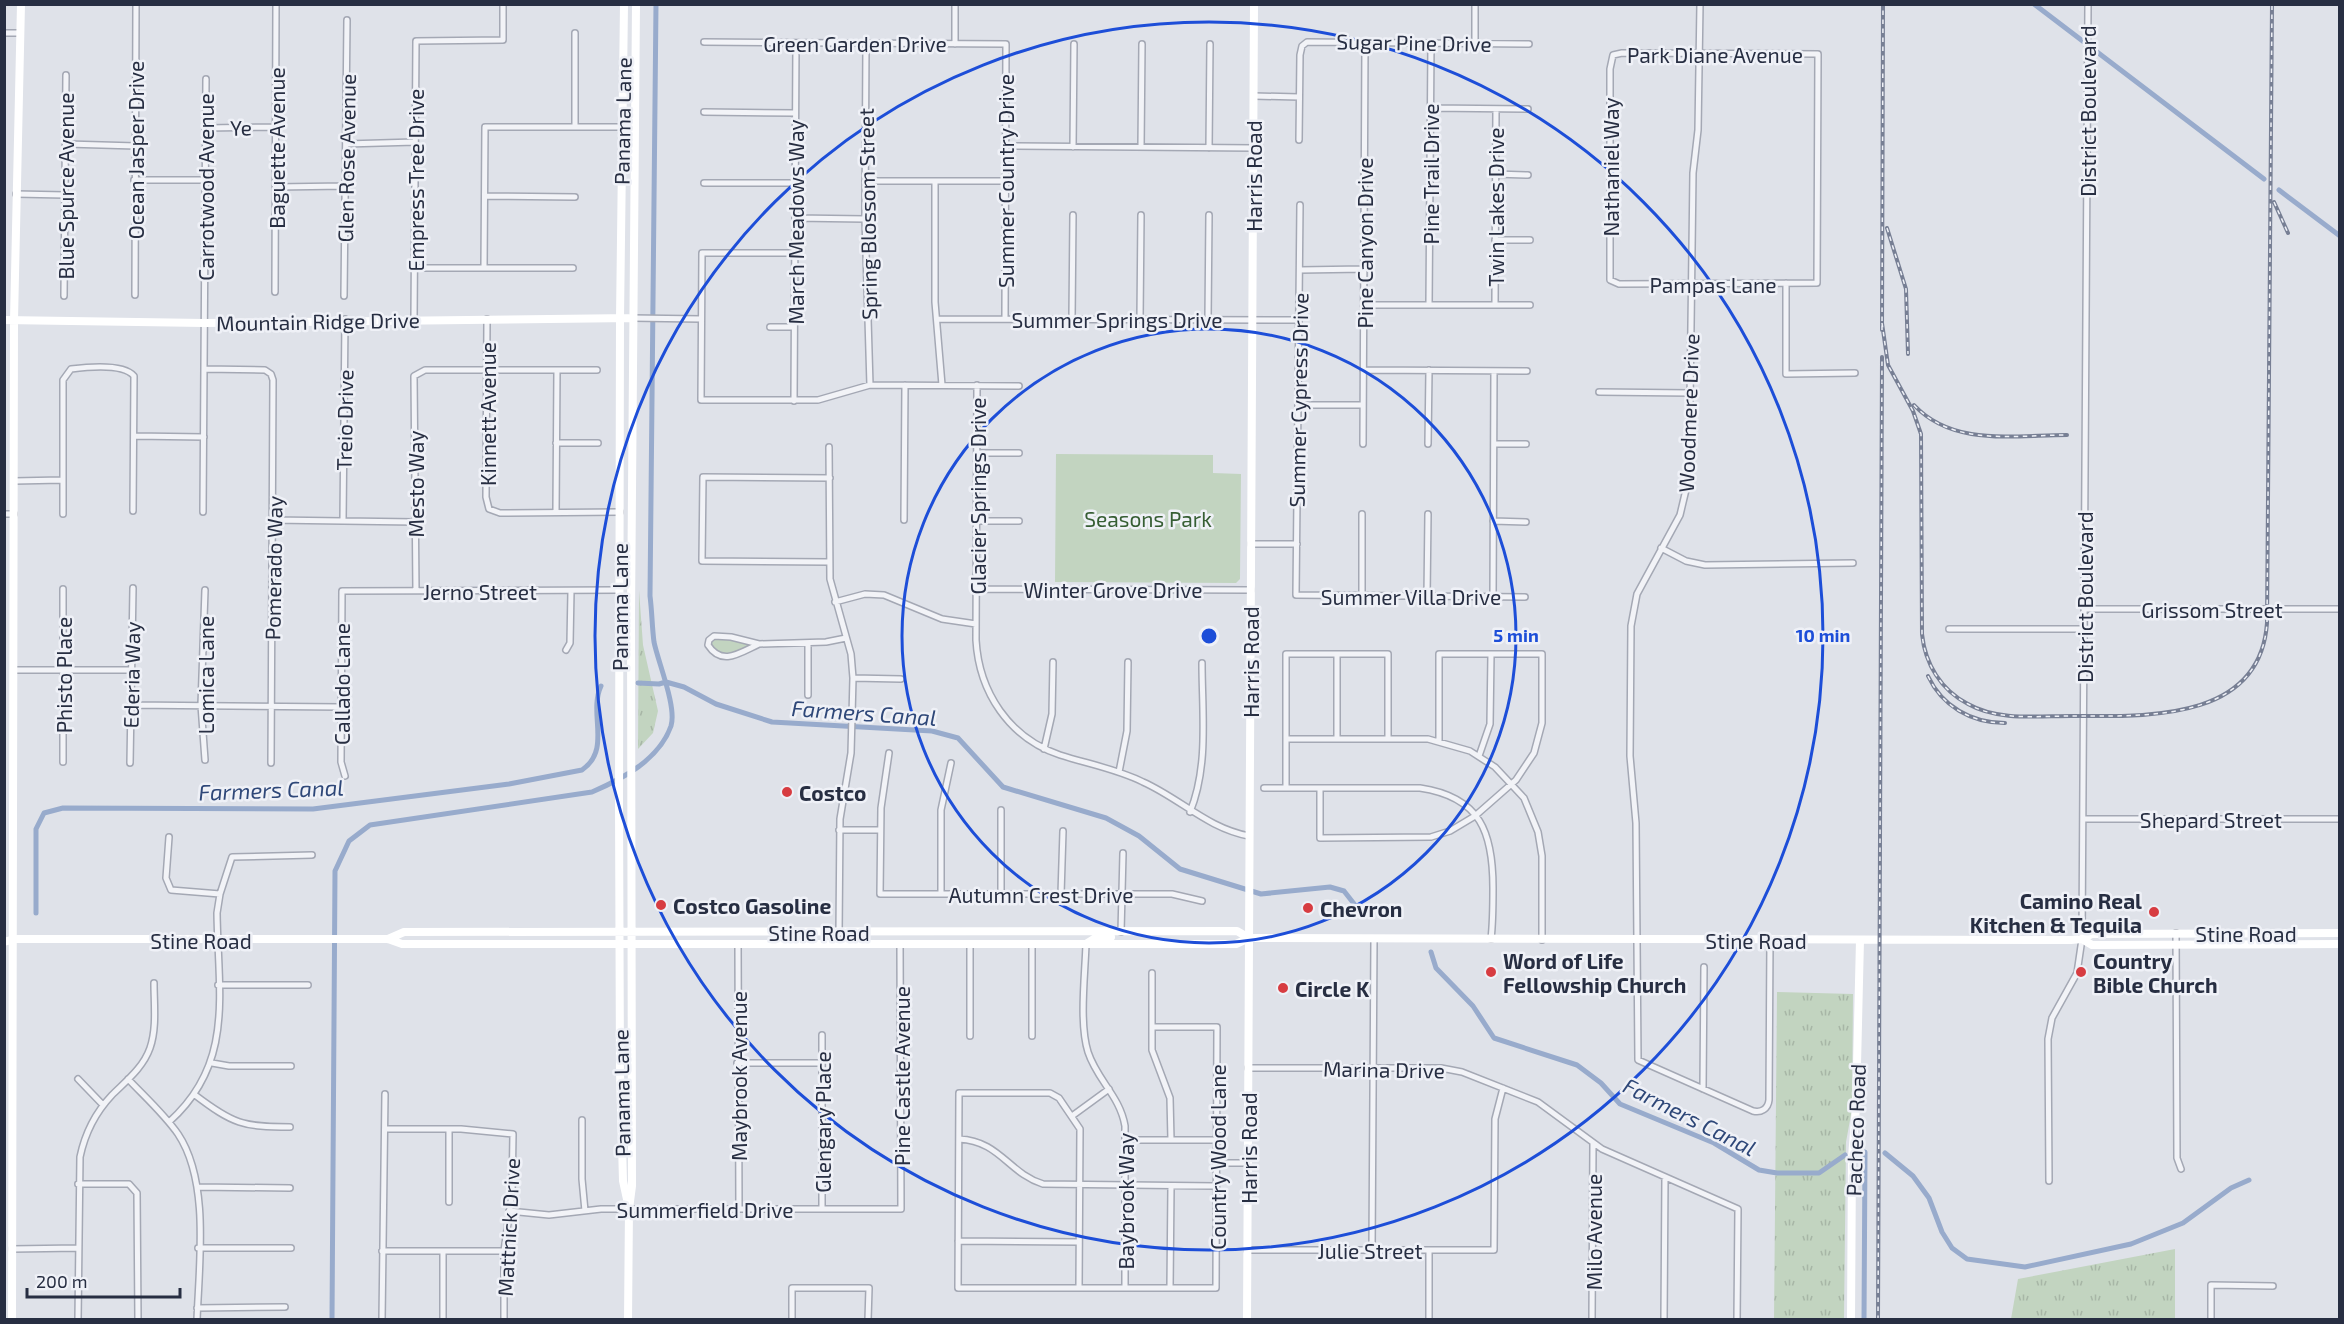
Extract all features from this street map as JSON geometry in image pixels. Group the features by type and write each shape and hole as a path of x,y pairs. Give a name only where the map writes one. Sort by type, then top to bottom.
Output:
{"main road":[{"path":"12,1320 9,1062 14,939 14,320 21,4"},
{"name":"Panama Lane","path":"624,4 620,318 620,1073 623,1181 629,1209"},
{"name":"Panama Lane","path":"628,1320 633,1114 631,614 636,4"},
{"name":"Harris Road","path":"1247,1320 1254,4"},
{"path":"622,127 628,133 629,162 634,166"},
{"name":"Mountain Ridge Drive","path":"4,320 204,323 345,319 632,318"},
{"path":"620,512 626,520 632,555"},
{"path":"619,590 626,609 631,614"},
{"name":"Stine Road","path":"4,942 14,939 360,940 388,939 404,932 1237,931 1249,938"},
{"path":"1086,944 1094,939 1146,932"},
{"path":"793,943 833,938 839,933"},
{"path":"900,944 911,938 940,933"},
{"path":"2291,944 2297,939 2339,933"},
{"name":"Stine Road","path":"388,939 402,944 1032,945 1236,944 1249,938 1374,940 2082,939 2092,934 2339,933"},
{"path":"2250,944 2253,939 2280,938 2290,934"},
{"name":"Stine Road","path":"4,935 14,939"},
{"name":"Stine Road","path":"2082,939 2092,945 2340,944"},
{"name":"Pacheco Road","path":"1851,1320 1852,1157 1856,1107 1860,940"},
{"path":"620,1024 626,1059 633,1068"},
{"path":"620,1073 627,1082 633,1114"}],"street":[{"name":"Ocean Jasper Drive","path":"135,295 136,4"},
{"name":"Baguette Avenue","path":"275,292 276,4"},
{"name":"Empress Tree Drive","path":"414,319 416,40 503,40 503,4"},
{"path":"955,4 955,44"},
{"path":"1475,4 1475,43"},
{"name":"Woodmere Drive","path":"1700,4 1698,130 1693,172 1688,490 1680,515 1637,594 1630,626 1630,756 1636,823 1638,1060 1703,1089"},
{"name":"District Boulevard","path":"2049,1181 2048,1039 2052,1018 2077,974 2082,939 2088,4"},
{"name":"Glen Rose Avenue","path":"344,296 347,20"},
{"path":"4,33 20,33"},
{"path":"576,33 576,127"},
{"name":"Green Garden Drive","path":"705,42 1006,44"},
{"name":"Sugar Pine Drive","path":"1299,97 1302,46 1307,42 1529,44"},
{"name":"March Meadows Way","path":"794,401 796,43"},
{"name":"Spring Blossom Street","path":"866,43 865,219 870,385"},
{"name":"Pine Canyon Drive","path":"1363,444 1365,43"},
{"name":"Pine Trail Drive","path":"1429,305 1431,43"},
{"name":"Summer Country Drive","path":"1005,318 1006,44"},
{"path":"1073,147 1074,44"},
{"path":"1141,147 1142,44"},
{"path":"1209,148 1210,44"},
{"name":"Park Diane Avenue","path":"1613,56 1623,53 1818,54 1817,283"},
{"name":"Nathaniel Way","path":"1610,280 1610,81 1613,56"},
{"name":"Blue Spurce Avenue","path":"64,296 66,75"},
{"name":"Carrotwood Avenue","path":"203,512 206,79"},
{"path":"1254,96 1299,97 1299,140"},
{"path":"1430,108 1528,109"},
{"name":"Twin Lakes Drive","path":"1494,305 1496,109"},
{"path":"704,112 795,113"},
{"name":"Ye","path":"205,128 276,127"},
{"path":"484,268 485,127 622,127"},
{"path":"346,144 415,142"},
{"path":"67,144 136,146"},
{"path":"1006,146 1254,148"},
{"path":"1495,174 1528,175"},
{"path":"134,180 205,180"},
{"path":"865,181 1005,182"},
{"path":"935,181 937,319 942,385"},
{"path":"704,183 795,183"},
{"path":"276,187 345,186"},
{"path":"16,194 65,195"},
{"path":"485,196 575,197"},
{"name":"Summer Cypress Drive","path":"1296,595 1300,205"},
{"path":"1072,318 1073,215"},
{"path":"1140,319 1141,215"},
{"path":"1208,319 1209,215"},
{"path":"795,218 865,219"},
{"path":"1495,240 1530,240"},
{"path":"795,253 702,253 701,400 818,400 870,385 1019,386"},
{"path":"414,268 573,268"},
{"path":"1300,270 1364,269"},
{"name":"Pampas Lane","path":"1610,280 1619,284 1817,283"},
{"path":"1786,283 1786,374 1855,373"},
{"path":"1364,304 1530,305"},
{"path":"632,318 701,319"},
{"name":"Treio Drive","path":"343,521 345,319"},
{"name":"Kinnett Avenue","path":"487,319 486,496 489,509 500,513 556,512"},
{"name":"Summer Springs Drive","path":"937,319 1298,320"},
{"path":"770,327 794,327"},
{"path":"63,513 62,397 66,374 71,369 79,368 121,369 130,371 134,376 133,511"},
{"name":"Pomerado Way","path":"204,369 256,369 271,374 274,393 271,763"},
{"name":"Mesto Way","path":"416,591 414,376 425,370 487,371"},
{"path":"557,370 556,512 620,512"},
{"path":"487,371 597,370"},
{"path":"1363,370 1527,371"},
{"path":"1428,444 1429,370"},
{"path":"1493,597 1494,371"},
{"path":"904,520 905,385"},
{"name":"Glacier Springs Drive","path":"977,385 976,624 978,663 992,699 1014,728 1044,748 1146,783 1214,826 1249,836"},
{"path":"1599,392 1690,393"},
{"path":"1298,405 1363,405"},
{"path":"134,436 204,436"},
{"path":"556,443 597,443"},
{"path":"1494,444 1526,444"},
{"path":"829,447 829,562 835,602 846,638 853,678 852,735 839,830 839,933"},
{"path":"977,453 1019,453"},
{"path":"829,562 702,561 703,477 830,478"},
{"path":"14,481 62,480"},
{"path":"4,514 14,514"},
{"path":"1362,514 1362,596"},
{"path":"1427,596 1428,514"},
{"path":"273,520 415,522"},
{"path":"976,521 1018,521"},
{"path":"1493,521 1526,522"},
{"path":"1251,544 1297,544"},
{"path":"1661,548 1686,561 1705,565 1853,563"},
{"name":"Ederia Way","path":"130,763 133,588"},
{"name":"Phisto Place","path":"63,589 63,762"},
{"name":"Winter Grove Drive","path":"976,589 1251,590"},
{"name":"Lomica Lane","path":"205,590 201,705 205,760"},
{"name":"Jerno Street","path":"342,591 619,590"},
{"name":"Callado Lane","path":"342,591 341,762 345,776"},
{"path":"566,650 570,643 571,591"},
{"path":"835,602 865,594 884,595 942,619 976,624"},
{"name":"Summer Villa Drive","path":"1296,595 1525,597"},
{"name":"Grissom Street","path":"2084,609 2340,609"},
{"path":"1949,629 2084,629"},
{"path":"759,644 729,658 714,653 708,643 714,636 726,636 759,644 808,643 846,638"},
{"path":"808,643 808,694"},
{"path":"1286,788 1286,654 1388,654 1388,739"},
{"path":"1337,654 1337,739"},
{"path":"1320,788 1320,838 1431,837 1450,831 1475,816 1513,783 1529,763 1541,732 1542,654 1439,654 1439,741"},
{"path":"1479,756 1490,724 1491,654"},
{"path":"1044,748 1052,714 1053,662"},
{"path":"1119,772 1127,731 1128,662"},
{"path":"1190,812 1198,790 1202,764 1202,663"},
{"path":"15,670 132,670"},
{"path":"853,678 901,679"},
{"path":"131,705 341,707"},
{"path":"1286,739 1439,741 1479,756 1513,783 1530,808 1541,844 1542,940"},
{"path":"839,830 880,830 882,796 889,753"},
{"path":"941,894 941,810 951,763"},
{"path":"4,764 14,764"},
{"path":"1264,788 1431,790 1451,797 1475,816 1486,832 1493,858 1491,939"},
{"path":"1001,810 1001,894"},
{"name":"Shepard Street","path":"2082,819 2340,819"},
{"name":"Autumn Crest Drive","path":"880,830 880,894 1172,894 1202,901"},
{"path":"1061,894 1063,831"},
{"path":"169,837 166,878 171,890 220,894"},
{"path":"1121,932 1123,853"},
{"path":"169,1122 195,1095 212,1063 217,1036 220,894 232,857 312,855"},
{"path":"2176,933 2177,1158 2181,1169"},
{"path":"1372,1250 1374,940"},
{"path":"1704,966 1703,1089 1752,1111 1764,1110 1769,1100 1770,940"},
{"name":"Maybrook Avenue","path":"738,944 739,1209"},
{"name":"Pine Castle Avenue","path":"900,944 901,1209"},
{"name":"Baybrook Way","path":"1086,944 1086,1044 1092,1060 1124,1117 1125,1288"},
{"path":"970,945 970,1036"},
{"path":"1032,945 1032,1036"},
{"path":"1152,973 1154,1059 1170,1098 1171,1140"},
{"path":"78,1320 78,1184 82,1145 91,1124 104,1105 143,1062 150,1047 154,1028 154,983"},
{"path":"218,985 308,985"},
{"name":"Country Wood Lane","path":"1152,1027 1217,1027 1216,1288 1170,1288"},
{"name":"Glengary Place","path":"822,1035 822,1209"},
{"path":"212,1063 229,1066 291,1066"},
{"path":"737,1063 822,1063"},
{"name":"Marina Drive","path":"1248,1068 1451,1070 1503,1088 1549,1108 1593,1144 1738,1209 1737,1320"},
{"path":"78,1079 104,1105"},
{"path":"128,1079 169,1122 189,1154 197,1187 197,1320"},
{"name":"Julie Street","path":"1247,1250 1494,1250 1494,1119 1503,1088"},
{"path":"1072,1116 1109,1089"},
{"path":"1079,1288 1080,1129 1059,1098 1050,1094 959,1093 958,1288 1079,1288 1170,1288 1171,1186"},
{"path":"382,1320 385,1094"},
{"path":"195,1095 236,1122 256,1127 290,1127"},
{"path":"582,1120 582,1179 585,1211"},
{"path":"385,1129 449,1129 448,1202"},
{"name":"Mattnick Drive","path":"449,1129 513,1134 509,1211 504,1251 504,1320"},
{"path":"959,1139 990,1146 1022,1175 1035,1182 1052,1186 1216,1186"},
{"path":"1125,1140 1217,1140"},
{"name":"Milo Avenue","path":"1592,1320 1593,1144"},
{"path":"1216,1163 1247,1163"},
{"path":"1664,1320 1665,1177"},
{"path":"78,1184 129,1184 135,1187 138,1200 138,1320"},
{"path":"197,1187 290,1188"},
{"name":"Summerfield Drive","path":"509,1211 549,1215 629,1209 901,1209"},
{"path":"958,1241 1079,1242"},
{"path":"12,1249 78,1248"},
{"path":"198,1248 291,1248"},
{"path":"1429,1250 1429,1320"},
{"path":"382,1251 504,1251"},
{"path":"443,1251 443,1320"},
{"path":"2211,1320 2211,1285 2273,1286"},
{"path":"792,1320 792,1288 868,1288 868,1320"},
{"path":"197,1308 285,1307"}],"green space":[{"name":"Seasons Park","path":"1056,454 1213,455 1213,473 1241,474 1240,579 1236,583 1055,582"},
{"path":"639,590 643,645 658,711 653,733 638,749"},
{"path":"714,636 759,644 735,656 714,653 709,640"},
{"path":"1777,992 1853,994 1852,1109 1846,1142 1844,1319 1774,1320"},
{"path":"2175,1249 2175,1319 2011,1319 2018,1279"}],"waterway":[{"path":"332,1320 335,871 349,841 370,825 592,792 627,774 649,758 658,749 671,726 669,696 654,642 650,596 656,4"},
{"path":"2034,4 2264,179"},
{"path":"2279,190 2340,236"},
{"name":"Farmers Canal","path":"638,683 666,682 684,687 716,704 772,722 932,731 958,738 1003,787 1106,818 1139,836 1180,869 1261,894 1330,887 1344,891 1362,914"},
{"name":"Farmers Canal","path":"36,913 36,829 44,813 63,808 313,809 509,784 582,770 591,762 596,752 597,708 601,686"},
{"name":"Farmers Canal","path":"1431,952 1436,968 1473,1006 1494,1038 1577,1065 1601,1083 1620,1104 1714,1143 1759,1170 1777,1173 1819,1173 1845,1155"},
{"path":"1864,1320 1865,1152"},
{"name":"Farmers Canal","path":"1885,1153 1913,1176 1929,1198 1942,1232 1952,1248 1967,1259 2025,1267 2131,1244 2183,1223 2231,1188 2249,1180"}],"railway":[{"path":"1882,330 1883,4"},
{"path":"1882,323 1888,365 1913,411 1921,434 1922,634 1927,656 1942,684 1968,704 1992,713 2031,717 2131,716 2193,707 2221,696 2244,680 2260,656 2267,623 2272,4"},
{"path":"2274,202 2288,233"},
{"path":"1887,228 1906,289 1908,354"},
{"path":"1878,1320 1882,357"},
{"path":"1914,405 1930,418 1966,433 2006,437 2067,435"},
{"path":"1928,676 1941,696 1959,711 1981,720 2005,723"}],"place":[{"name":"Costco","path":"787,792"},
{"name":"Costco Gasoline","path":"661,905"},
{"name":"Chevron","path":"1308,908"},
{"name":"Camino Real Kitchen & Tequila","path":"2154,912"},
{"name":"Word of Life Fellowship Church","path":"1491,972"},
{"name":"Country Bible Church","path":"2081,972"},
{"name":"Circle K","path":"1283,988"}]}
